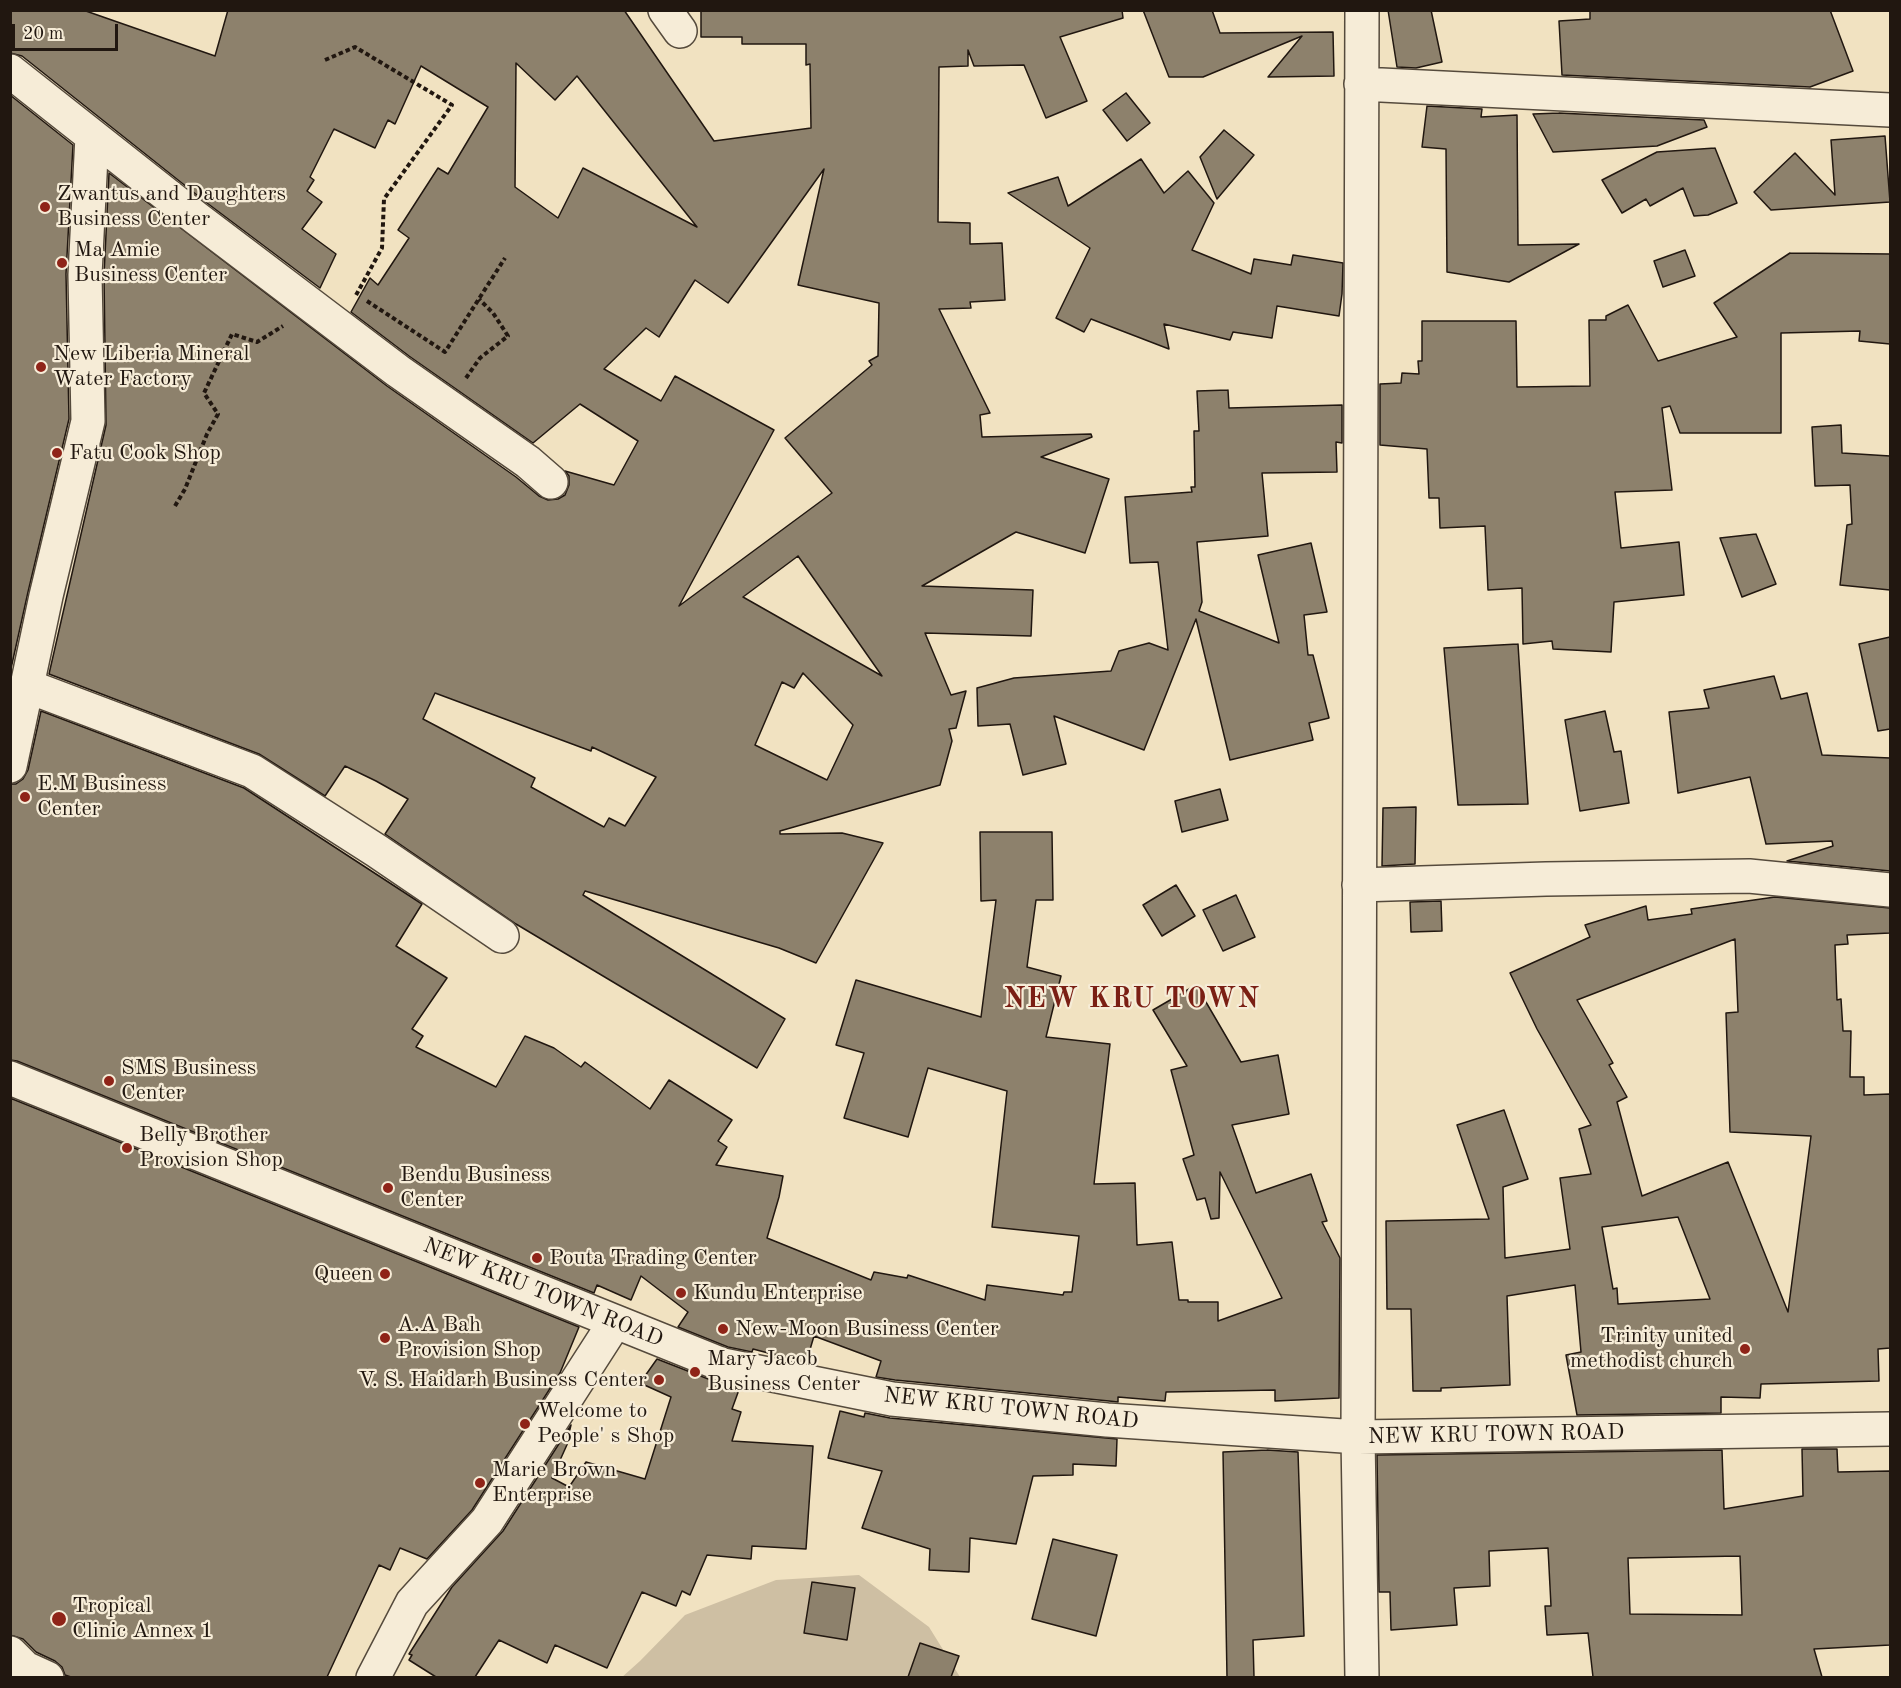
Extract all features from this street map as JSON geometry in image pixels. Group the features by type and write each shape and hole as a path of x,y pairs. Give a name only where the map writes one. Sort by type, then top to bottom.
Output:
{"street":[{"path":"1362,10 1358,1437 1362,1677"},
{"path":"10,70 327,317 450,408 528,462 551,482"},
{"path":"1360,84 1890,110"},
{"path":"10,766 88,421 85,275 92,136"},
{"path":"27,686 252,771 377,851 502,936"},
{"path":"1359,885 1749,876 1890,890"},
{"name":"NEW KRU TOWN ROAD","path":"10,1078 723,1365 892,1399 1107,1420 1358,1437 1890,1429"},
{"path":"373,1677 412,1603 487,1521 615,1322"},
{"path":"10,1653 25,1668 47,1677"}],"path":[{"path":"175,506 185,489 207,434 218,414 204,393 232,334 257,342 327,317 357,294 382,248 384,199 452,105 355,47 325,60"},
{"path":"357,294 445,352 505,258"},
{"path":"450,408 459,388 480,358 508,336 493,313 478,299"}],"shaded area":[{"path":"859,1575 929,1627 960,1677 621,1678 685,1615 776,1580"}],"building":[{"path":"10,10 83,10 215,56 228,10 624,10 714,141 811,128 810,64 806,65 806,44 742,44 742,37 701,37 701,10 1122,10 1123,18 1060,37 1087,101 1046,118 1024,65 974,66 968,50 968,66 939,67 938,222 970,223 970,244 1002,243 1005,300 970,302 971,308 939,309 990,413 980,415 982,437 1091,434 1092,437 1041,457 1109,479 1085,553 1016,532 922,586 1033,590 1031,636 925,633 951,695 966,691 956,728 949,729 952,741 940,785 780,831 780,834 842,833 883,843 816,963 779,948 585,891 583,895 785,1019 757,1068 516,924 385,834 408,799 376,781 345,766 325,796 259,754 49,674 106,425 104,275 109,173 387,386 516,477 539,496 548,500 558,499 565,495 569,485 569,476 565,471 614,485 638,441 580,404 533,443 409,356 351,312 370,278 378,285 409,238 398,230 438,168 448,174 488,107 421,66 395,124 388,120 375,148 334,129 310,177 314,180 307,191 322,202 302,229 336,254 320,288 207,203 22,56 10,53","holes":["516,63 555,100 577,76 697,227 583,168 558,218 515,187","824,169 798,285 879,303 878,356 869,361 872,365 785,438 832,493 679,606 774,430 675,376 661,401 604,369 646,328 659,337 695,280 728,303","798,556 882,676 743,597","803,673 853,725 827,780 755,745 782,682 794,688","435,693 591,751 592,747 656,777 625,826 609,818 604,827 531,787 535,778 423,719"]},
{"path":"1143,10 1212,10 1220,33 1333,32 1334,76 1268,77 1302,36 1203,77 1169,77"},
{"path":"1388,10 1431,10 1442,62 1416,68 1397,67"},
{"path":"1590,10 1830,10 1853,71 1810,87 1562,75 1559,21 1590,19"},
{"path":"1126,93 1150,123 1127,141 1103,110"},
{"path":"10,95 73,145 66,274 69,419 10,673"},
{"path":"1427,106 1482,109 1481,117 1517,115 1518,245 1579,244 1509,282 1447,272 1446,149 1422,147"},
{"path":"1559,113 1704,120 1707,127 1657,146 1553,152 1533,114"},
{"path":"1224,130 1254,155 1217,199 1200,157"},
{"path":"1885,136 1890,202 1771,210 1754,192 1795,153 1835,195 1831,140"},
{"path":"1715,148 1737,203 1708,215 1694,216 1683,188 1650,206 1646,199 1622,213 1602,180 1657,152"},
{"path":"1141,159 1164,193 1188,171 1214,203 1192,250 1251,274 1254,259 1291,265 1293,255 1343,263 1339,316 1277,306 1272,338 1233,332 1230,340 1164,324 1169,349 1091,319 1084,332 1056,318 1090,248 1008,193 1058,177 1068,206"},
{"path":"1685,250 1695,276 1663,287 1654,261"},
{"path":"1790,253 1890,254 1890,344 1859,341 1860,331 1781,333 1781,433 1680,433 1670,406 1662,408 1672,490 1615,492 1621,548 1679,542 1684,595 1614,602 1611,652 1553,649 1552,641 1523,644 1522,588 1488,590 1485,526 1440,528 1439,498 1429,498 1427,449 1380,445 1380,384 1401,383 1402,373 1419,374 1418,361 1422,361 1422,321 1516,321 1517,387 1590,386 1589,320 1606,320 1606,316 1628,305 1658,361 1737,337 1714,303"},
{"path":"1228,390 1229,408 1342,405 1342,443 1336,442 1337,472 1262,473 1268,536 1197,542 1202,602 1199,611 1279,643 1258,555 1311,543 1327,612 1304,615 1308,655 1313,655 1329,718 1309,723 1313,740 1230,760 1196,619 1144,750 1054,716 1066,764 1023,775 1010,724 978,726 977,688 1014,678 1111,671 1119,651 1149,643 1168,650 1158,562 1130,563 1125,497 1192,492 1191,487 1195,487 1194,431 1199,431 1197,391"},
{"path":"1841,425 1842,453 1890,456 1890,590 1840,585 1847,525 1852,524 1850,485 1815,486 1812,427"},
{"path":"1756,534 1776,584 1742,597 1720,538"},
{"path":"1890,637 1890,729 1878,731 1859,644"},
{"path":"1518,644 1528,804 1458,805 1444,648"},
{"path":"1774,676 1781,699 1807,693 1822,755 1890,758 1890,871 1787,861 1833,846 1832,841 1766,844 1750,777 1678,793 1669,712 1709,708 1704,690"},
{"path":"41,711 244,788 422,904 396,946 447,978 412,1029 423,1036 416,1047 496,1087 525,1036 554,1048 581,1067 585,1062 650,1109 669,1080 732,1120 718,1141 727,1147 716,1165 783,1176 767,1238 871,1280 874,1272 907,1278 908,1275 985,1300 987,1285 1063,1295 1064,1292 1072,1292 1079,1236 992,1227 1007,1091 928,1068 908,1137 844,1118 864,1053 836,1045 856,980 981,1017 996,900 981,901 980,832 1052,832 1053,900 1036,900 1027,967 1061,976 1046,1037 1110,1044 1094,1184 1135,1183 1137,1245 1172,1242 1179,1300 1218,1302 1218,1321 1282,1298 1220,1172 1219,1218 1211,1219 1205,1198 1197,1200 1183,1159 1194,1155 1171,1070 1187,1066 1153,1010 1196,985 1241,1062 1278,1055 1289,1114 1232,1125 1256,1193 1311,1174 1327,1221 1322,1222 1340,1258 1339,1398 1275,1401 1275,1390 1166,1392 1165,1401 1118,1397 1118,1402 876,1377 881,1361 814,1336 806,1363 753,1349 752,1352 728,1347 678,1327 688,1312 641,1276 631,1300 597,1285 594,1293 10,1060 10,784 16,784 23,779 28,770"},
{"path":"1605,711 1614,752 1621,751 1629,803 1580,811 1565,720"},
{"path":"1220,789 1228,820 1182,832 1175,801"},
{"path":"1416,807 1415,864 1382,866 1383,808"},
{"path":"1176,885 1195,916 1162,936 1143,905"},
{"path":"1236,895 1255,937 1223,951 1203,910"},
{"path":"1775,897 1890,908 1890,933 1847,935 1848,944 1835,945 1837,1000 1841,999 1843,1031 1851,1031 1850,1077 1864,1077 1864,1095 1890,1094 1890,1348 1878,1349 1879,1381 1761,1384 1760,1398 1721,1397 1721,1413 1577,1415 1566,1355 1581,1352 1575,1285 1507,1296 1510,1385 1413,1391 1411,1309 1387,1309 1386,1221 1489,1219 1457,1125 1504,1110 1528,1179 1503,1187 1505,1258 1570,1249 1560,1178 1591,1174 1579,1129 1591,1125 1537,1029 1510,973 1590,937 1585,925 1646,906 1648,920 1692,914 1691,909","holes":["1735,939 1738,1012 1726,1013 1730,1132 1811,1136 1788,1312 1728,1162 1642,1196 1617,1102 1627,1097 1609,1065 1613,1063 1577,1000","1678,1217 1710,1299 1618,1304 1617,1288 1613,1289 1602,1227"]},
{"path":"1441,901 1442,931 1411,932 1410,902"},
{"path":"10,1098 579,1327 560,1373 472,1510 427,1559 400,1548 390,1570 379,1565 327,1677 71,1677 65,1675 62,1667 55,1661 36,1652 23,1639 10,1635"},
{"path":"657,1359 716,1382 740,1387 732,1409 741,1412 732,1441 813,1446 806,1549 752,1546 751,1559 707,1555 690,1595 682,1591 676,1606 642,1592 607,1668 555,1645 547,1663 499,1640 475,1677 436,1677 409,1660 412,1655 409,1654 452,1587 503,1531 571,1425 568,1437 570,1438 552,1478 569,1487 586,1462 645,1479 671,1397 640,1383"},
{"path":"840,1411 864,1417 865,1413 890,1418 1117,1439 1116,1466 1073,1464 1073,1475 1033,1476 1016,1544 970,1538 969,1572 929,1570 930,1549 862,1528 882,1471 828,1458"},
{"path":"1802,1449 1837,1449 1838,1472 1890,1471 1890,1645 1814,1649 1822,1677 1593,1677 1588,1633 1547,1635 1545,1606 1551,1606 1548,1548 1489,1551 1490,1586 1454,1588 1457,1625 1391,1630 1390,1592 1379,1592 1377,1455 1722,1450 1724,1509 1803,1496","holes":["1740,1556 1742,1615 1630,1614 1628,1558"]},
{"path":"1267,1450 1298,1452 1304,1636 1253,1640 1254,1677 1227,1677 1223,1452"},
{"path":"1053,1539 1117,1555 1096,1636 1032,1619"},
{"path":"812,1582 855,1588 847,1640 804,1633"},
{"path":"920,1643 959,1656 951,1677 908,1677"}],"place":[{"name":"Zwantus and Daughters Business Center","path":"45,207"},
{"name":"Ma Amie Business Center","path":"62,263"},
{"name":"New Liberia Mineral Water Factory","path":"41,367"},
{"name":"Fatu Cook Shop","path":"57,453"},
{"name":"E.M Business Center","path":"25,797"},
{"name":"SMS Business Center","path":"109,1081"},
{"name":"Belly Brother Provision Shop","path":"127,1148"},
{"name":"Bendu Business Center","path":"388,1188"},
{"name":"Pouta Trading Center","path":"537,1258"},
{"name":"Queen","path":"385,1274"},
{"name":"Kundu Enterprise","path":"681,1293"},
{"name":"New-Moon Business Center","path":"723,1329"},
{"name":"A.A Bah Provision Shop","path":"385,1338"},
{"name":"Trinity united methodist church","path":"1745,1349"},
{"name":"Mary Jacob Business Center","path":"695,1372"},
{"name":"V. S. Haidarh Business Center","path":"659,1380"},
{"name":"Welcome to People' s Shop","path":"525,1424"},
{"name":"Marie Brown Enterprise","path":"480,1483"},
{"name":"Tropical Clinic Annex 1","path":"59,1619"}],"district":[{"name":"NEW KRU TOWN","path":"1132,1000"}]}
